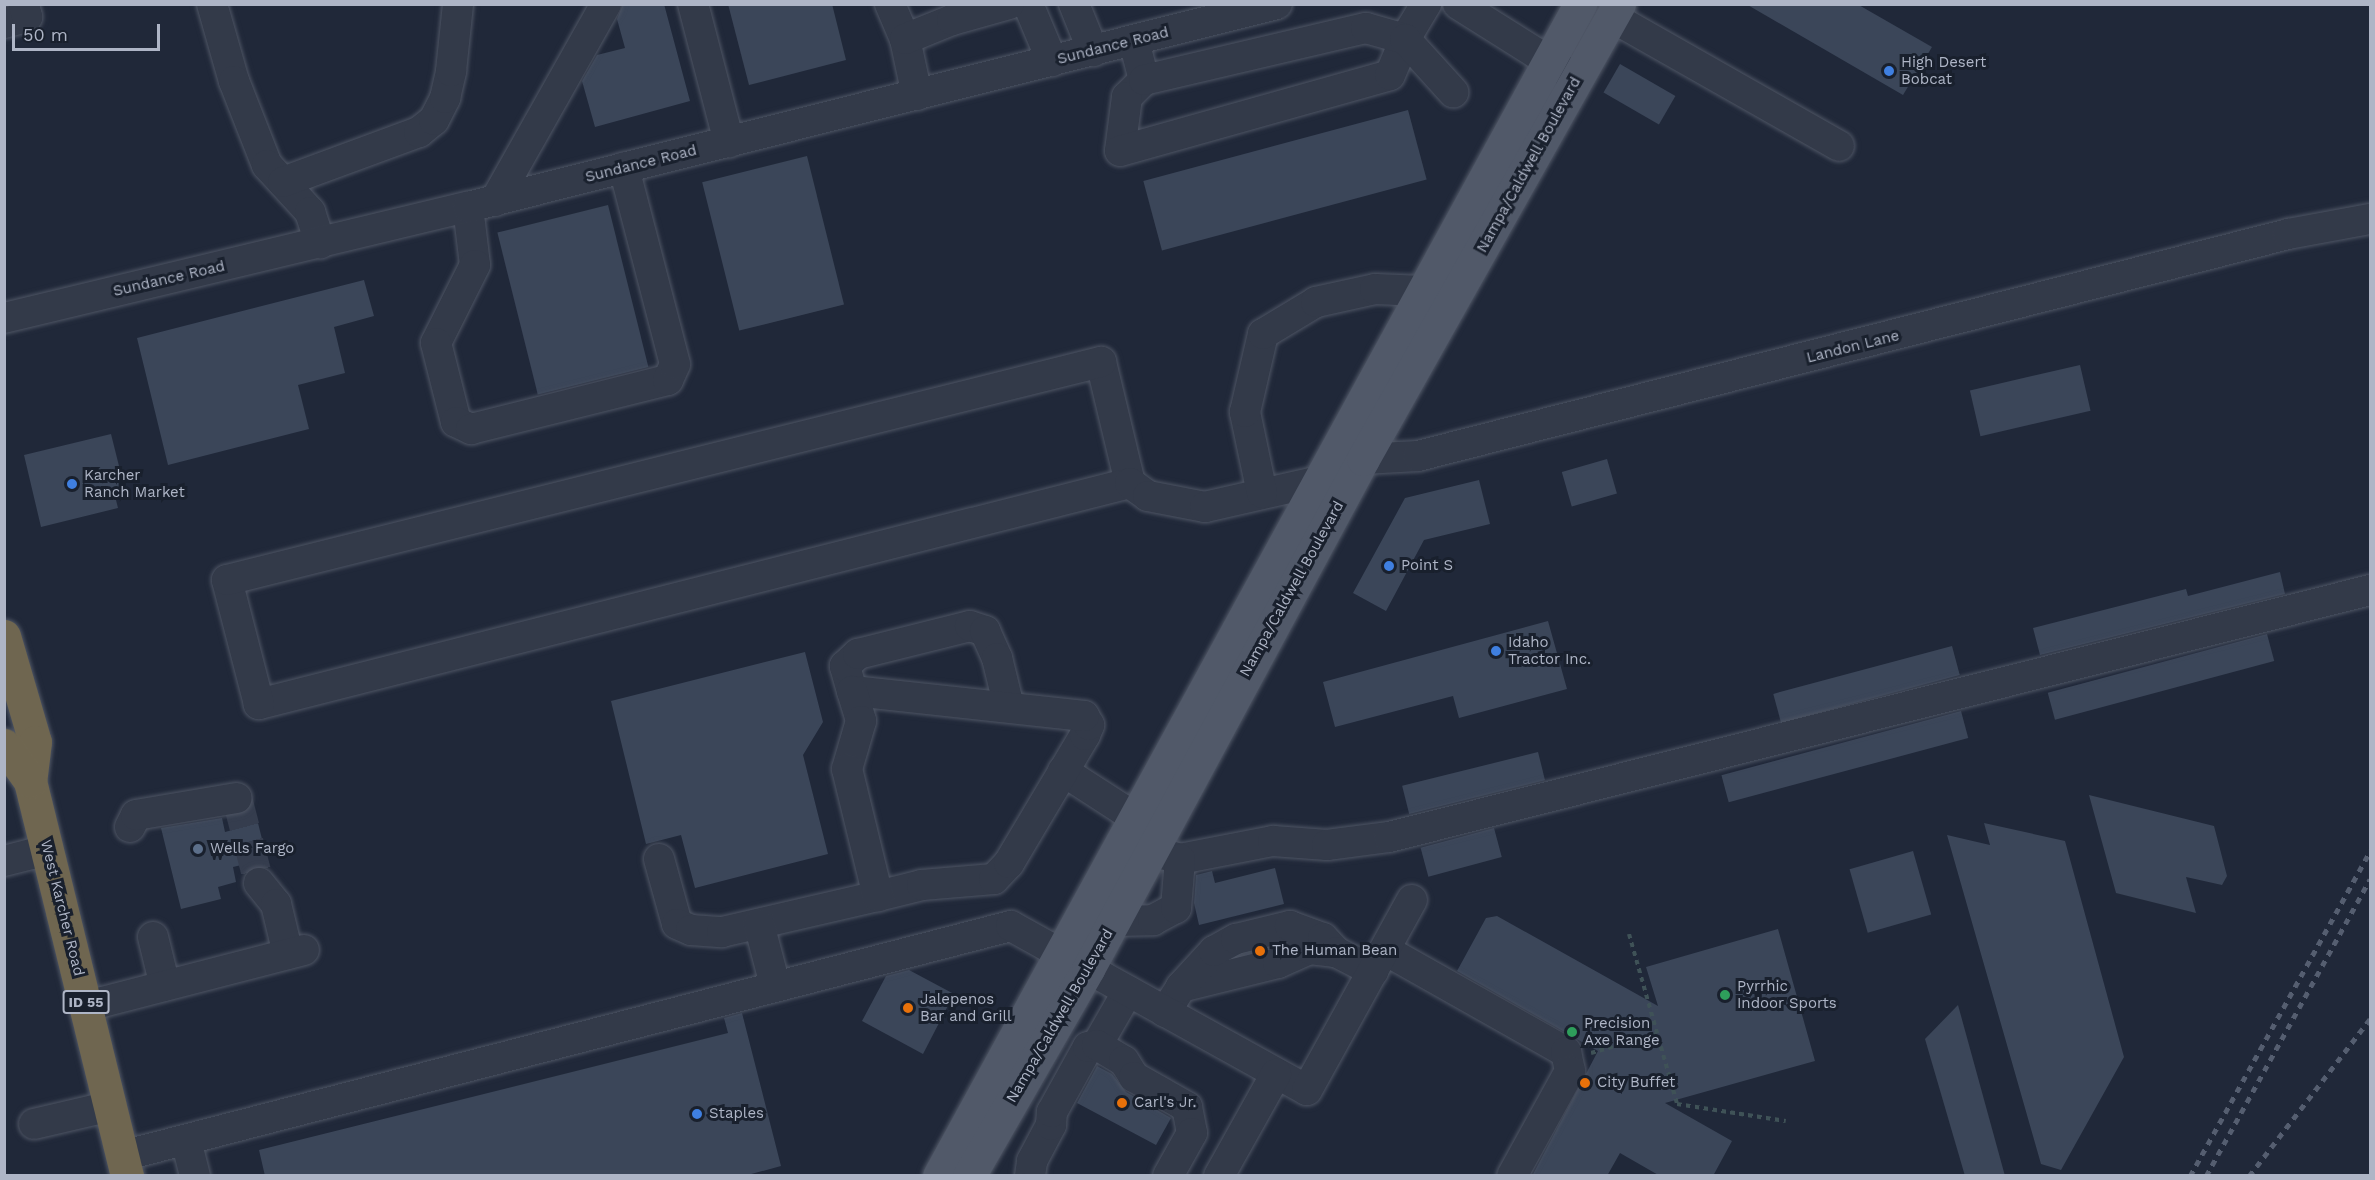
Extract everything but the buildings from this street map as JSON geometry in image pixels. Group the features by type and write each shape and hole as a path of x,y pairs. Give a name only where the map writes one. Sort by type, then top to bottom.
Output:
{"highway":[{"name":"West Karcher Road","path":"4,636 34,742 30,781 125,1166"},
{"name":"West Karcher Road","path":"4,745 30,781"}],"main road":[{"name":"Nampa/Caldwell Boulevard","path":"969,1176 1114,921 1165,855 1423,291 1580,4"},
{"name":"Nampa/Caldwell Boulevard","path":"939,1176 1319,481 1349,455 1577,79 1615,11"}],"street":[{"path":"4,23 27,17 24,4"},
{"path":"212,4 238,91 267,165 310,212 320,243"},
{"path":"283,182 419,132 434,120 446,98 458,4"},
{"path":"606,4 482,204 475,265 436,343 456,422 471,429 668,380 675,364 624,168"},
{"path":"693,4 729,142"},
{"path":"890,4 905,39 917,95"},
{"path":"905,39 952,20 1009,4"},
{"path":"1028,4 1052,61"},
{"path":"1074,4 1093,51"},
{"name":"Sundance Road","path":"4,318 482,204 1277,4"},
{"path":"1426,4 1405,39 1390,75 1120,151 1127,97 1144,80 1366,28 1405,39 1453,92"},
{"path":"1458,4 1577,79"},
{"path":"1615,11 1839,146"},
{"path":"1134,41 1144,80"},
{"name":"Landon Lane","path":"1349,455 1418,456 2288,234 2370,219"},
{"path":"1262,493 1245,412 1263,334 1316,302 1375,289 1423,291"},
{"path":"1130,483 259,704 227,580 1101,362 1130,483 1148,496 1205,507 1319,481"},
{"path":"1114,921 1154,920 1176,908 1165,855 1273,841 1327,845 1389,837 2370,590"},
{"path":"878,896 847,769 861,721 845,666 858,654 970,626 985,631 997,658 1009,707"},
{"path":"659,859 677,924 691,930 722,932 922,885 994,879 1009,863 1089,725 1084,716 852,691"},
{"path":"1064,771 1134,817"},
{"path":"130,827 136,815 237,798"},
{"path":"4,861 47,850"},
{"path":"87,1006 296,952 267,894"},
{"path":"125,1166 186,1140 1011,926 1307,1090 1412,900"},
{"path":"759,924 775,986"},
{"path":"1165,1012 1181,987 1214,951 1236,939 1290,926 1323,938 1336,952 1379,960 1566,1052 1570,1071 1512,1176"},
{"path":"153,937 165,986"},
{"path":"1097,1045 1128,991"},
{"path":"1030,1176 1032,1161 1051,1125 1052,1112 1088,1047 1097,1045 1124,1061 1134,1077 1187,1107 1192,1120 1192,1133 1168,1176"},
{"path":"1220,1176 1276,1074"},
{"path":"34,1124 111,1106"},
{"path":"186,1140 195,1176"}],"path":[{"path":"1629,934 1677,1104 1786,1121"},
{"path":"1568,1059 1657,1034"}],"tunnel":[{"path":"237,798 259,883"}],"railway":[{"path":"2190,1176 2370,851"},
{"path":"2206,1176 2370,879"},
{"path":"2249,1176 2370,1019"}],"place":[{"name":"High Desert Bobcat","path":"1889,71"},
{"name":"Karcher Ranch Market","path":"72,484"},
{"name":"Point S","path":"1389,566"},
{"name":"Idaho Tractor Inc.","path":"1496,651"},
{"name":"Wells Fargo","path":"198,849"},
{"name":"The Human Bean","path":"1260,951"},
{"name":"Pyrrhic Indoor Sports","path":"1725,995"},
{"name":"Jalepenos Bar and Grill","path":"908,1008"},
{"name":"Precision Axe Range","path":"1572,1032"},
{"name":"City Buffet","path":"1585,1083"},
{"name":"Carl's Jr.","path":"1122,1103"},
{"name":"Staples","path":"697,1114"}]}
